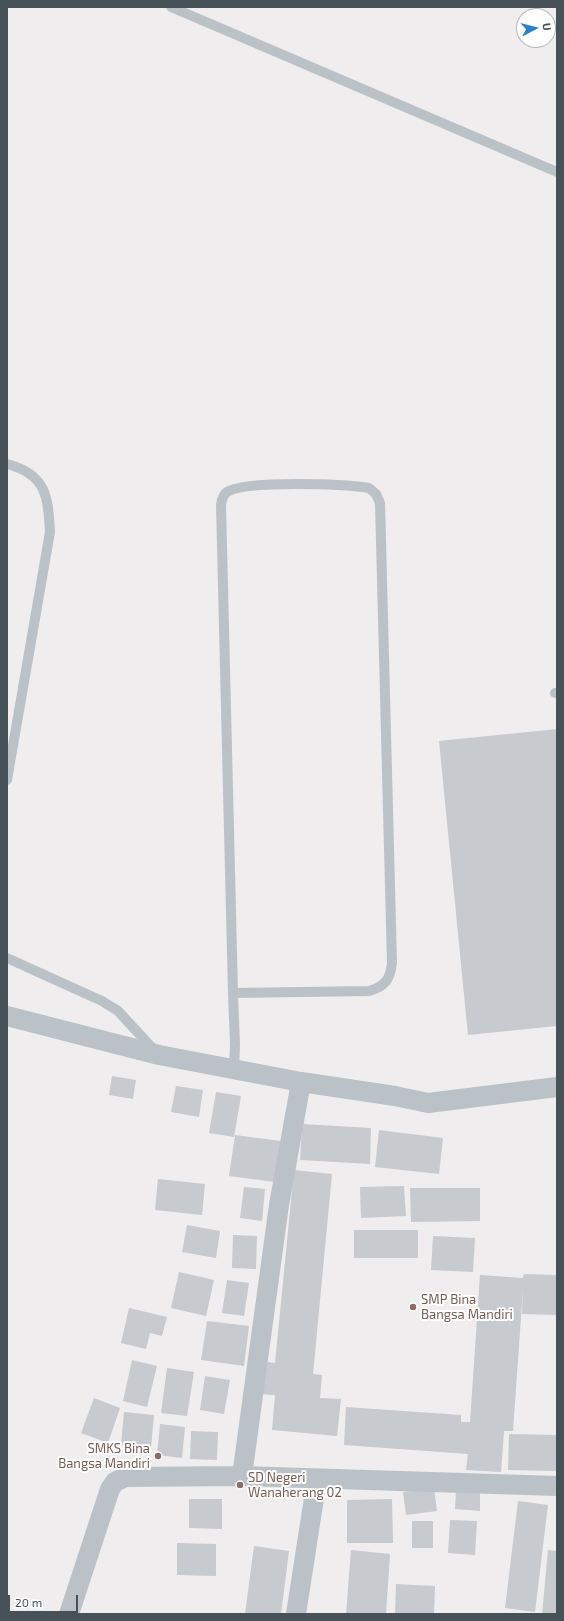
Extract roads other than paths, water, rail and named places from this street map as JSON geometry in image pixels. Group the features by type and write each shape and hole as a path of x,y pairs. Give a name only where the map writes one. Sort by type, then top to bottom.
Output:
{"street":[{"path":"7,1016 159,1055 301,1082 395,1096 428,1103 557,1087"},
{"path":"242,1476 279,1205 301,1082"},
{"path":"69,1614 110,1489 115,1482 125,1477 242,1476 557,1486"},
{"path":"296,1614 317,1479"}],"lane":[{"path":"171,7 557,172"},
{"path":"7,464 24,468 40,483 48,504 50,532 7,780"},
{"path":"233,993 369,991 383,984 391,976 392,963 380,503 376,494 369,488 289,484 246,486 228,491 223,496 221,505 233,993 236,1045 234,1069"},
{"path":"7,958 102,1001 118,1011 159,1055"}],"place":[{"name":"SMP Bina Bangsa Mandiri","path":"413,1307"},
{"name":"SMKS Bina Bangsa Mandiri","path":"158,1456"},
{"name":"SD Negeri Wanaherang 02","path":"240,1485"}]}
